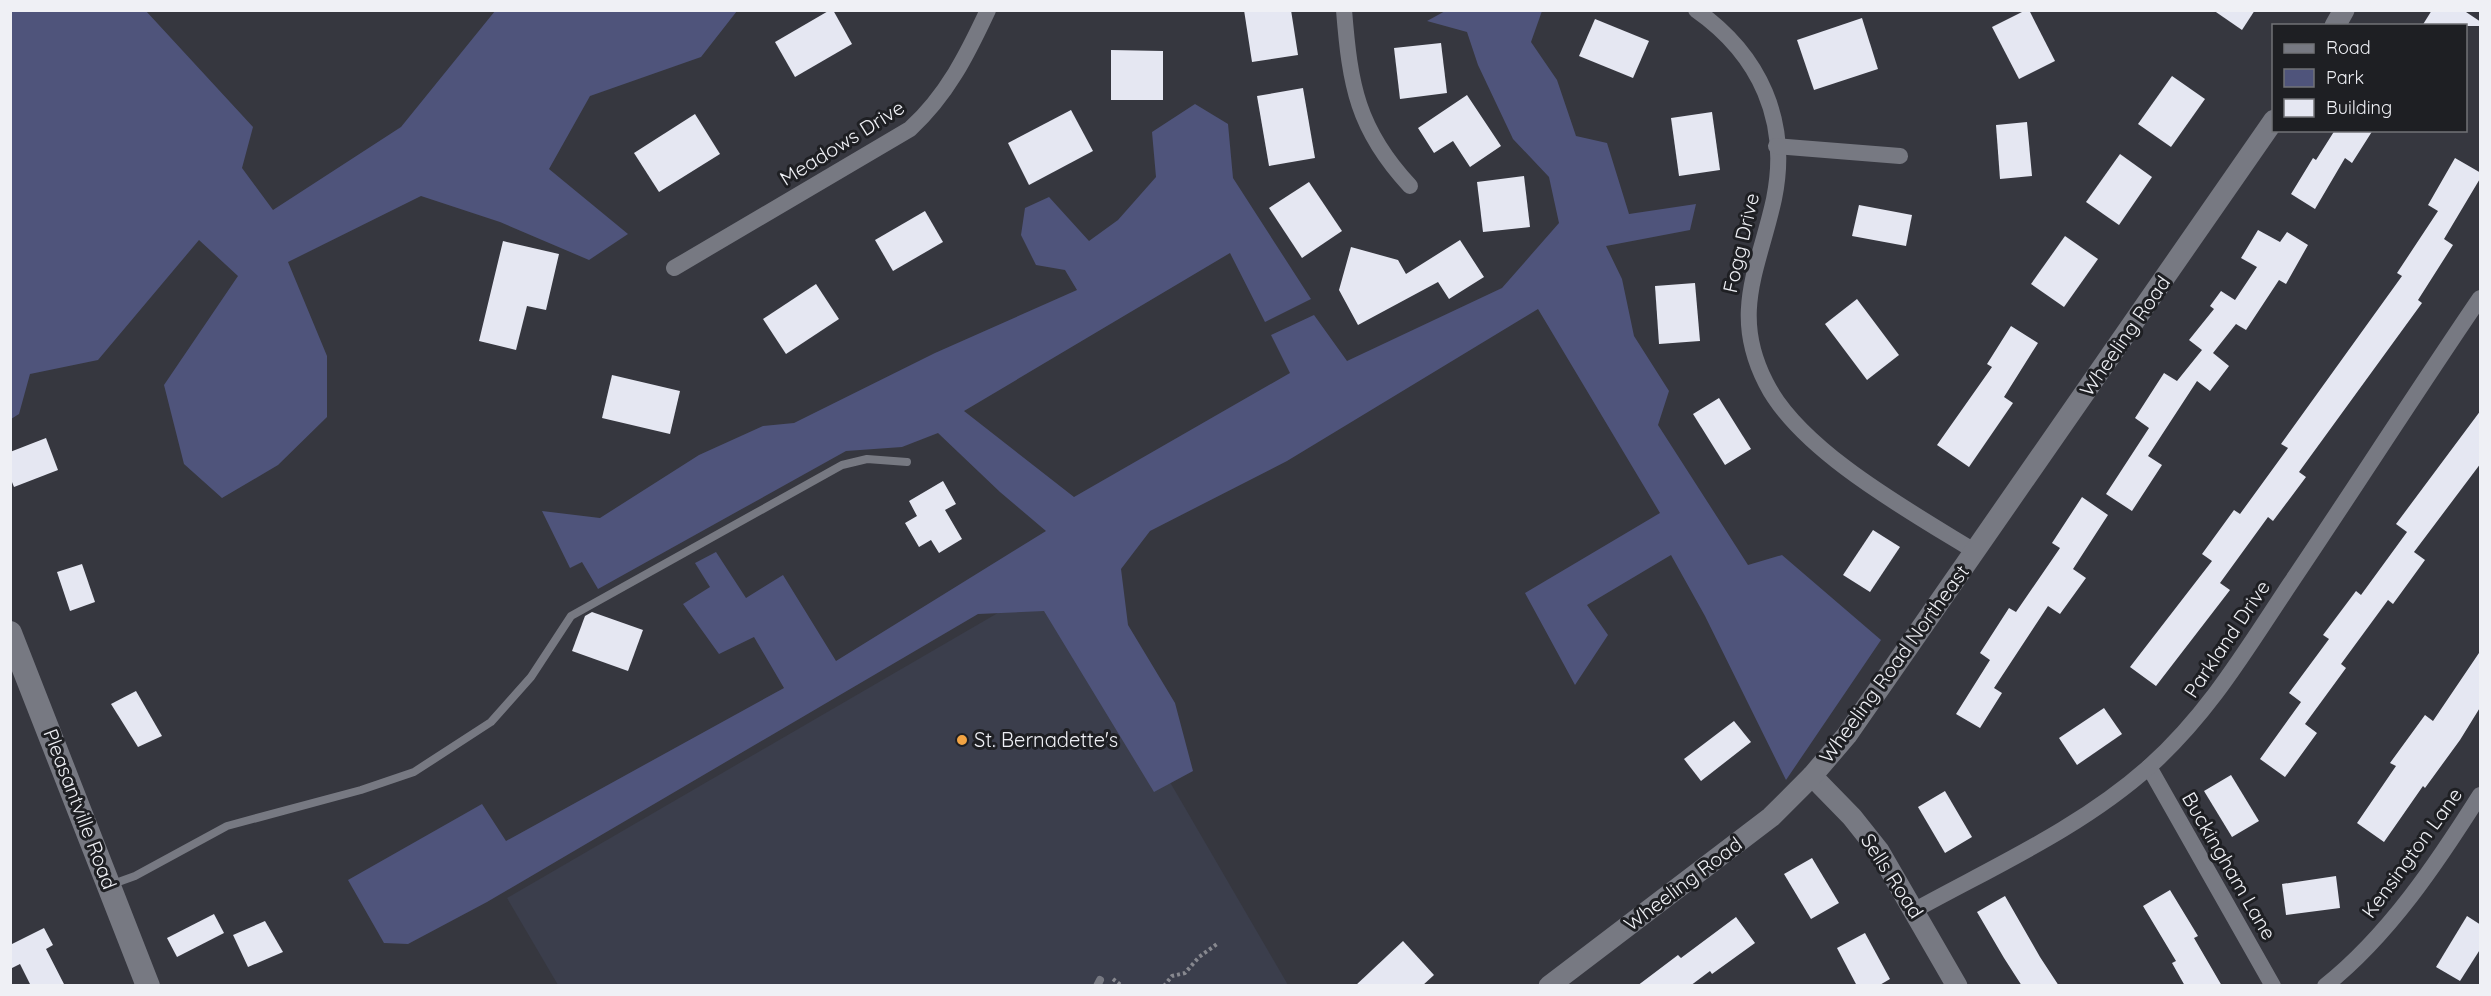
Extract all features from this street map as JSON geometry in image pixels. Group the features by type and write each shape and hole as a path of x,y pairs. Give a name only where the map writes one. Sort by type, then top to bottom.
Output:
{"main road":[{"name":"Pleasantville Road","path":"10,633 148,986"}],"street":[{"name":"Meadows Drive","path":"674,268 910,129 942,97 988,10"},
{"path":"1344,10 1349,64 1361,112 1375,142 1410,186"},
{"name":"Fogg Drive","path":"1696,10 1734,41 1752,63 1765,87 1773,114 1776,146 1774,196 1747,303 1751,340 1766,384 1799,428 1819,446 1928,522 1976,552"},
{"path":"2336,24 2344,10"},
{"name":"Wheeling Road","path":"1976,552 2272,123"},
{"path":"1776,146 1900,156"},
{"name":"Parkland Drive","path":"1915,910 2057,832 2104,802 2149,767 2187,731 2218,691 2481,298"},
{"name":"Wheeling Road Northeast","path":"1812,776 1853,727 1976,552"},
{"name":"Buckingham Lane","path":"2149,767 2273,986"},
{"name":"Wheeling Road","path":"1549,986 1771,817 1812,776"},
{"name":"Sells Road","path":"1812,776 1852,817 1879,851 1957,986"},
{"name":"Kensington Lane","path":"2325,986 2374,940 2410,897 2481,795"}],"lane":[{"path":"109,885 135,876 227,826 361,790 414,771 491,722 531,677 571,616 842,465 867,459 907,462"}],"path":[{"path":"1164,986 1172,976 1185,973 1199,957 1217,944"}],"shaded area":[{"name":"St. Bernadette's","path":"1053,581 1288,985 558,985 507,898"}],"green space":[{"path":"11,10 146,11 253,127 242,168 273,210 401,127 495,11 737,11 701,57 590,96 549,169 628,234 589,260 500,222 421,196 288,262 327,356 327,417 278,465 222,498 184,464 164,385 238,276 199,240 98,360 30,374 19,414 11,419"},
{"path":"1447,10 1542,11 1531,42 1557,80 1576,136 1607,143 1629,214 1696,204 1690,230 1606,246 1622,279 1634,336 1669,391 1658,425 1748,565 1782,555 1881,640 1786,780 1705,616 1671,555 1587,605 1608,635 1575,685 1525,593 1660,513 1538,309 1287,461 1150,531 1121,569 1128,625 1175,703 1193,771 1154,792 1044,611 978,614 487,902 408,944 384,943 348,880 482,804 506,841 784,688 754,637 719,654 683,604 710,587 695,563 716,552 746,598 783,575 836,661 1046,531 1000,492 938,433 902,447 846,451 598,589 582,562 570,568 542,511 600,518 699,455 763,426 794,423 935,353 1077,290 1065,270 1036,265 1021,235 1025,208 1049,197 1089,241 1118,220 1156,177 1152,132 1195,104 1228,124 1233,178 1311,299 1265,322 1230,253 964,411 1074,497 1290,373 1271,335 1314,315 1347,361 1502,288 1559,223 1549,177 1513,139 1478,65 1467,32 1427,21"}],"building":[{"path":"833,10 852,44 795,77 775,42"},
{"path":"1244,10 1291,10 1298,55 1252,62"},
{"path":"2029,10 2055,61 2019,79 1992,27"},
{"path":"2213,10 2255,10 2242,30"},
{"path":"2432,10 2463,10 2481,22 2481,26 2467,26 2467,24 2423,24"},
{"path":"1862,18 1878,69 1814,90 1797,40"},
{"path":"1595,19 1649,41 1633,78 1579,56"},
{"path":"1441,43 1447,93 1400,99 1394,48"},
{"path":"1111,50 1163,51 1163,100 1111,100"},
{"path":"2172,76 2205,99 2171,147 2138,124"},
{"path":"1303,88 1315,158 1269,166 1257,96"},
{"path":"1467,95 1501,146 1470,167 1453,141 1434,153 1418,128"},
{"path":"1071,110 1093,151 1029,185 1008,143"},
{"path":"1712,112 1720,170 1679,176 1671,118"},
{"path":"695,114 720,154 659,192 634,153"},
{"path":"2027,122 2032,176 2000,179 1996,125"},
{"path":"2334,132 2372,132 2352,163 2345,158 2315,209 2291,194 2313,158 2316,160"},
{"path":"2120,154 2152,177 2119,225 2086,202"},
{"path":"2455,158 2481,173 2481,177 2444,239 2453,245 2418,300 2422,303 2299,472 2306,477 2273,521 2268,517 2220,583 2230,590 2156,686 2130,667 2212,561 2202,554 2234,510 2240,514 2288,448 2281,444 2402,276 2397,273 2438,211 2428,205"},
{"path":"1524,176 1530,227 1483,232 1477,182"},
{"path":"1309,182 1342,231 1302,258 1269,208"},
{"path":"1859,205 1912,215 1906,246 1852,236"},
{"path":"925,211 943,242 893,271 875,240"},
{"path":"2258,230 2280,242 2287,232 2308,245 2286,284 2279,280 2246,330 2236,324 2213,353 2229,366 2210,391 2197,381 2148,456 2162,465 2132,511 2106,494 2149,428 2135,418 2164,373 2177,381 2202,350 2189,340 2214,309 2210,306 2221,291 2235,300 2257,267 2241,258"},
{"path":"2065,236 2098,259 2064,307 2031,284"},
{"path":"1460,240 1484,277 1449,299 1438,282 1358,325 1339,290 1351,247 1398,260 1406,274"},
{"path":"503,241 559,254 546,310 527,306 516,350 479,341"},
{"path":"1695,283 1700,341 1659,344 1655,286"},
{"path":"816,284 839,319 786,354 763,319"},
{"path":"1857,299 1899,355 1867,380 1825,324"},
{"path":"2011,326 2038,343 2004,397 2013,403 1969,467 1937,445 1992,367 1987,364"},
{"path":"612,375 680,391 670,434 602,418"},
{"path":"1719,398 1751,449 1725,465 1693,414"},
{"path":"2481,410 2481,463 2414,552 2425,560 2393,604 2388,600 2341,664 2346,668 2305,724 2317,733 2285,777 2260,759 2301,702 2289,693 2329,639 2323,635 2356,591 2361,595 2407,532 2396,524"},
{"path":"46,438 58,470 14,487 10,477 10,452"},
{"path":"943,481 956,504 945,510 962,539 939,553 931,540 919,547 905,523 917,516 909,501"},
{"path":"2082,497 2108,515 2073,569 2086,578 2060,614 2048,606 1994,688 2002,693 1980,728 1956,714 1990,660 1980,653 2009,608 2016,612 2060,548 2052,543"},
{"path":"1873,530 1900,547 1870,592 1843,575"},
{"path":"82,564 95,602 70,611 57,572"},
{"path":"592,612 643,630 628,671 572,651 585,616"},
{"path":"2481,650 2481,706 2460,740 2425,788 2423,786 2384,842 2357,823 2396,766 2390,763 2425,715 2433,721"},
{"path":"136,691 162,736 138,747 111,704"},
{"path":"2104,708 2122,734 2077,765 2059,738"},
{"path":"1734,721 1751,742 1701,781 1684,759"},
{"path":"2231,775 2259,821 2232,837 2204,791"},
{"path":"1945,791 1972,837 1945,853 1918,807"},
{"path":"1812,858 1839,903 1811,919 1784,874"},
{"path":"2336,876 2340,908 2286,915 2282,884"},
{"path":"2170,890 2198,936 2194,938 2222,986 2185,986 2172,963 2176,961 2143,906"},
{"path":"2005,896 2059,986 2022,986 2004,958 1977,912"},
{"path":"214,914 224,933 177,957 167,938"},
{"path":"2467,916 2481,925 2481,948 2460,981 2436,967"},
{"path":"1736,917 1755,943 1712,974 1710,971 1690,986 1637,986 1678,955 1681,958"},
{"path":"265,921 283,952 248,967 233,935"},
{"path":"44,928 53,945 46,949 65,986 31,986 20,964 10,969 10,945"},
{"path":"1865,933 1890,979 1878,986 1857,986 1837,948"},
{"path":"1403,941 1434,975 1422,986 1355,986"}],"place":[{"name":"St. Bernadette's","path":"962,740"}]}
